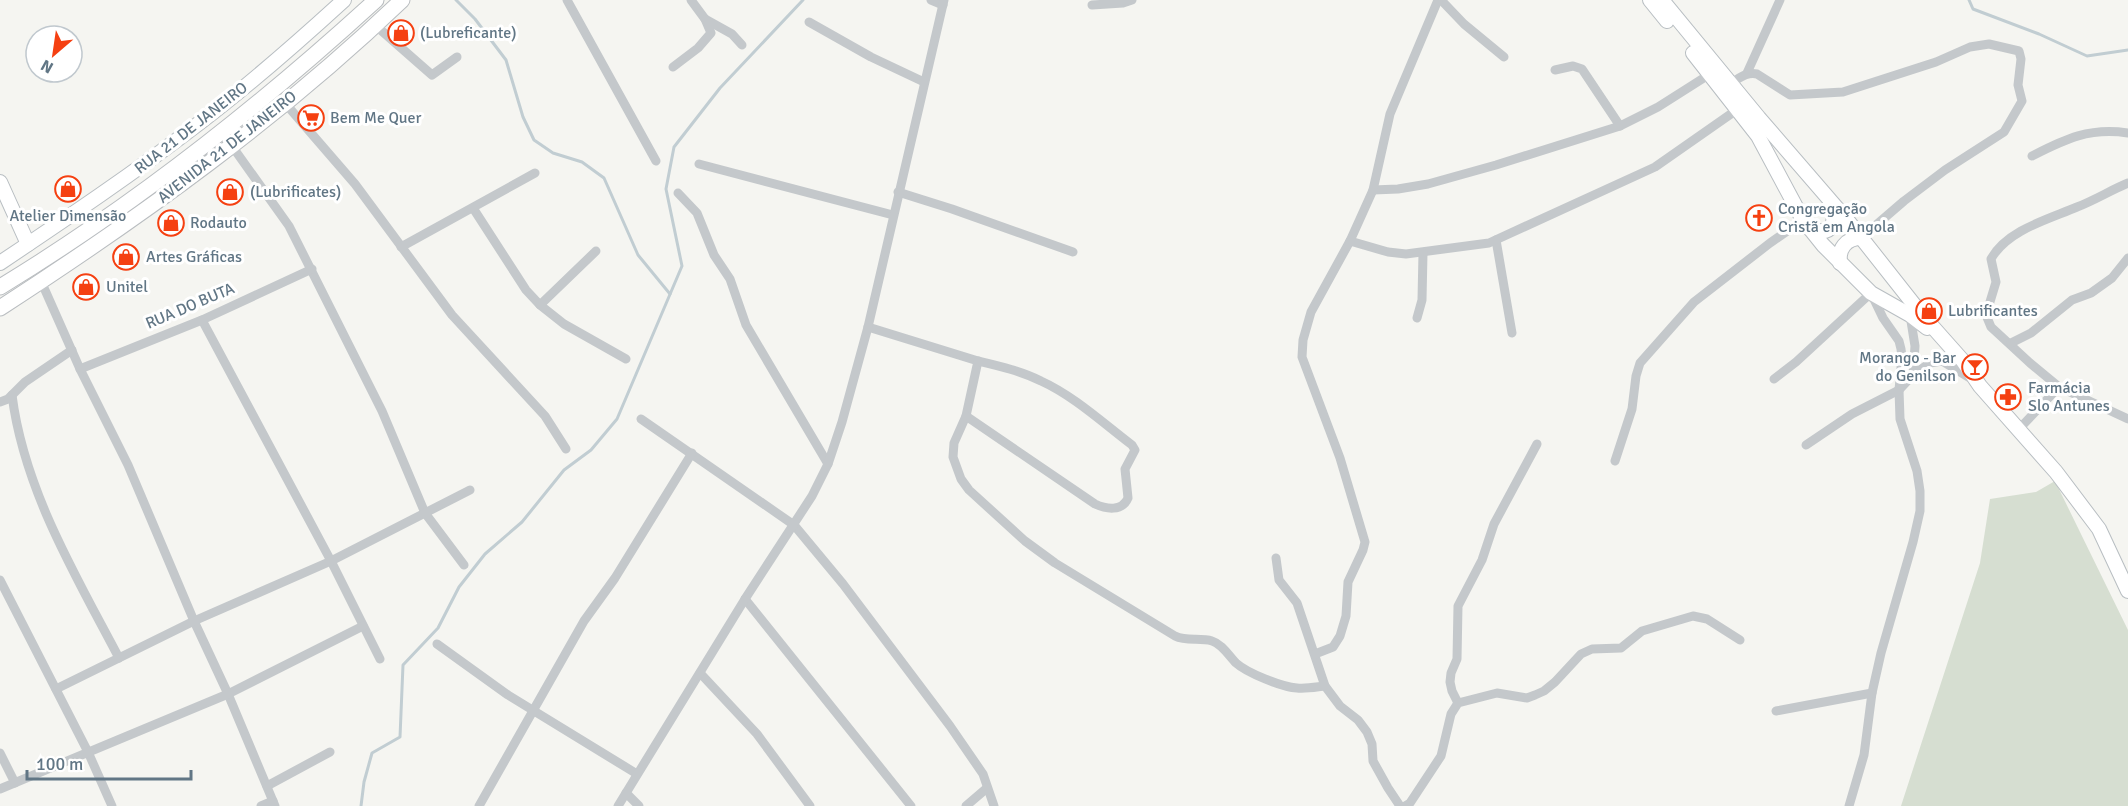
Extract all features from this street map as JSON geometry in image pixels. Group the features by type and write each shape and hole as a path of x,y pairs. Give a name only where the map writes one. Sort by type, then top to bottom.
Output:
{"main road":[{"name":"AVENIDA 21 DE JANEIRO","path":"0,287 54,255 207,144 328,44 376,0"},
{"name":"AVENIDA 21 DE JANEIRO","path":"41,281 139,215 232,146 285,103 402,0"},
{"path":"0,308 41,281"}],"street":[{"name":"RUA 21 DE JANEIRO","path":"0,263 80,211 199,124 281,57 344,0"},
{"path":"567,0 656,161"},
{"path":"673,67 706,40 711,33 705,19 691,0"},
{"path":"618,806 745,599 812,496 828,464 868,327 943,2 931,0"},
{"path":"1092,5 1132,0"},
{"path":"1315,654 1334,647 1340,636 1346,616 1348,582 1365,545 1340,458 1302,357 1305,327 1350,241 1373,190 1390,114 1440,0 1464,24 1504,57"},
{"path":"1650,0 1738,109 1767,151 1806,225 1871,293 1910,315 1946,342"},
{"path":"1662,0 2018,430 2056,472 2099,529 2128,591"},
{"path":"1731,83 1747,73 1780,0"},
{"path":"705,19 732,34 742,45"},
{"path":"809,22 871,57 924,82"},
{"path":"375,25 432,75 457,57"},
{"path":"1747,73 1757,74 1785,93 1796,95 1848,91 1936,62 1970,47 1989,44 2019,51 2021,60 2018,85 2022,101 2004,132 1945,170 1861,238 1851,239 1840,253 1840,263"},
{"path":"1555,69 1573,66 1582,69 1620,126"},
{"path":"1373,190 1428,184 1620,126 1658,107 1710,74"},
{"path":"285,103 355,184 452,315 545,416 566,449"},
{"path":"1350,241 1389,252 1423,253 1496,240 1655,167 1738,109"},
{"path":"2032,156 2066,138 2104,131 2128,133"},
{"path":"232,146 289,226 382,411 425,513 464,565"},
{"path":"699,164 893,215"},
{"path":"401,247 535,173"},
{"path":"0,182 28,244"},
{"path":"2128,183 2026,228 1994,254 1991,264 1996,282 1986,315 1991,327 2059,387 2128,419"},
{"path":"898,192 1072,252"},
{"path":"678,193 697,213 714,255 730,279 746,325 828,464"},
{"path":"1615,461 1632,410 1640,363 1694,302 1770,243 1806,225 1824,231 1830,229 1834,219 1828,199"},
{"path":"473,208 526,290 540,305 564,324 626,359"},
{"path":"1496,240 1512,333"},
{"path":"540,305 596,251"},
{"path":"1417,318 1422,300 1423,253"},
{"path":"2011,343 2031,333 2072,300 2091,293 2112,278 2128,258"},
{"name":"RUA DO BUTA","path":"80,369 202,320 312,269"},
{"path":"41,281 80,369 128,465 274,803 261,806"},
{"path":"1902,289 1910,315 1915,346 1912,375"},
{"path":"1774,379 1796,362 1871,293"},
{"path":"1849,806 1864,755 1872,693 1881,653 1920,511 1917,471 1900,419 1901,349 1899,341 1883,318 1871,293"},
{"path":"202,320 331,561 380,659"},
{"path":"868,327 1024,374 1042,381 1083,408 1132,445 1135,450 1125,469 1128,498 1126,503 1119,507 1108,508 1095,504 966,416"},
{"path":"0,402 72,350"},
{"path":"978,361 966,416 954,443 953,458 956,469 969,490 1025,541 1055,563 1175,636 1181,639 1212,641 1221,646 1238,665 1284,685 1299,688 1325,686"},
{"path":"1806,445 1841,421 1899,390 1912,375 1930,363 1942,362 1978,382"},
{"path":"2018,430 2059,387"},
{"path":"12,395 21,440 42,504 64,553 119,658"},
{"path":"641,418 794,525 843,584 950,726 983,774 994,806"},
{"path":"1458,703 1450,682 1457,659 1458,606 1482,560 1494,524 1537,444"},
{"path":"479,806 584,621 615,579 692,453"},
{"path":"56,689 194,621 331,561 470,490"},
{"path":"1276,558 1279,580 1297,603 1325,686 1340,706 1358,720 1367,732 1372,744 1373,760 1400,806"},
{"path":"0,580 88,752 112,806"},
{"path":"745,599 911,806"},
{"path":"1405,806 1410,803 1442,753 1451,714 1458,703 1497,693 1527,698 1544,691 1581,654 1592,649 1621,648 1642,631 1694,616 1707,619 1740,640"},
{"path":"0,789 228,694 363,626"},
{"path":"437,644 508,695 637,774"},
{"path":"700,674 757,734 810,806"},
{"path":"1776,711 1872,693"},
{"path":"267,786 330,752"},
{"path":"0,753 15,783"},
{"path":"966,806 987,788"},
{"path":"626,793 639,806"}],"shaded area":[{"path":"2055,481 2128,630 2128,806 1901,806 1980,563 1990,499 2036,492"}],"waterway":[{"path":"456,0 475,19 506,60 523,117 534,140 553,153 582,162 604,178 638,255 670,294"},
{"path":"361,806 364,782 372,753 400,737 403,665 438,628 459,587 485,554 522,522 564,470 591,450 617,419 682,266 666,189 674,147 720,88 803,0"},
{"path":"1969,0 1973,9 2039,34 2087,56 2128,50"}],"place":[{"name":"(Lubreficante)","path":"401,33"},
{"name":"Bem Me Quer","path":"311,118"},
{"name":"Atelier Dimensão","path":"68,189"},
{"name":"(Lubrificates)","path":"230,192"},
{"name":"Congregação Cristã em Angola","path":"1759,218"},
{"name":"Rodauto","path":"171,223"},
{"name":"Artes Gráficas","path":"126,257"},
{"name":"Unitel","path":"86,287"},
{"name":"Lubrificantes","path":"1929,311"},
{"name":"Morango - Bar do Genilson","path":"1975,367"},
{"name":"Farmácia Slo Antunes","path":"2008,397"}]}
